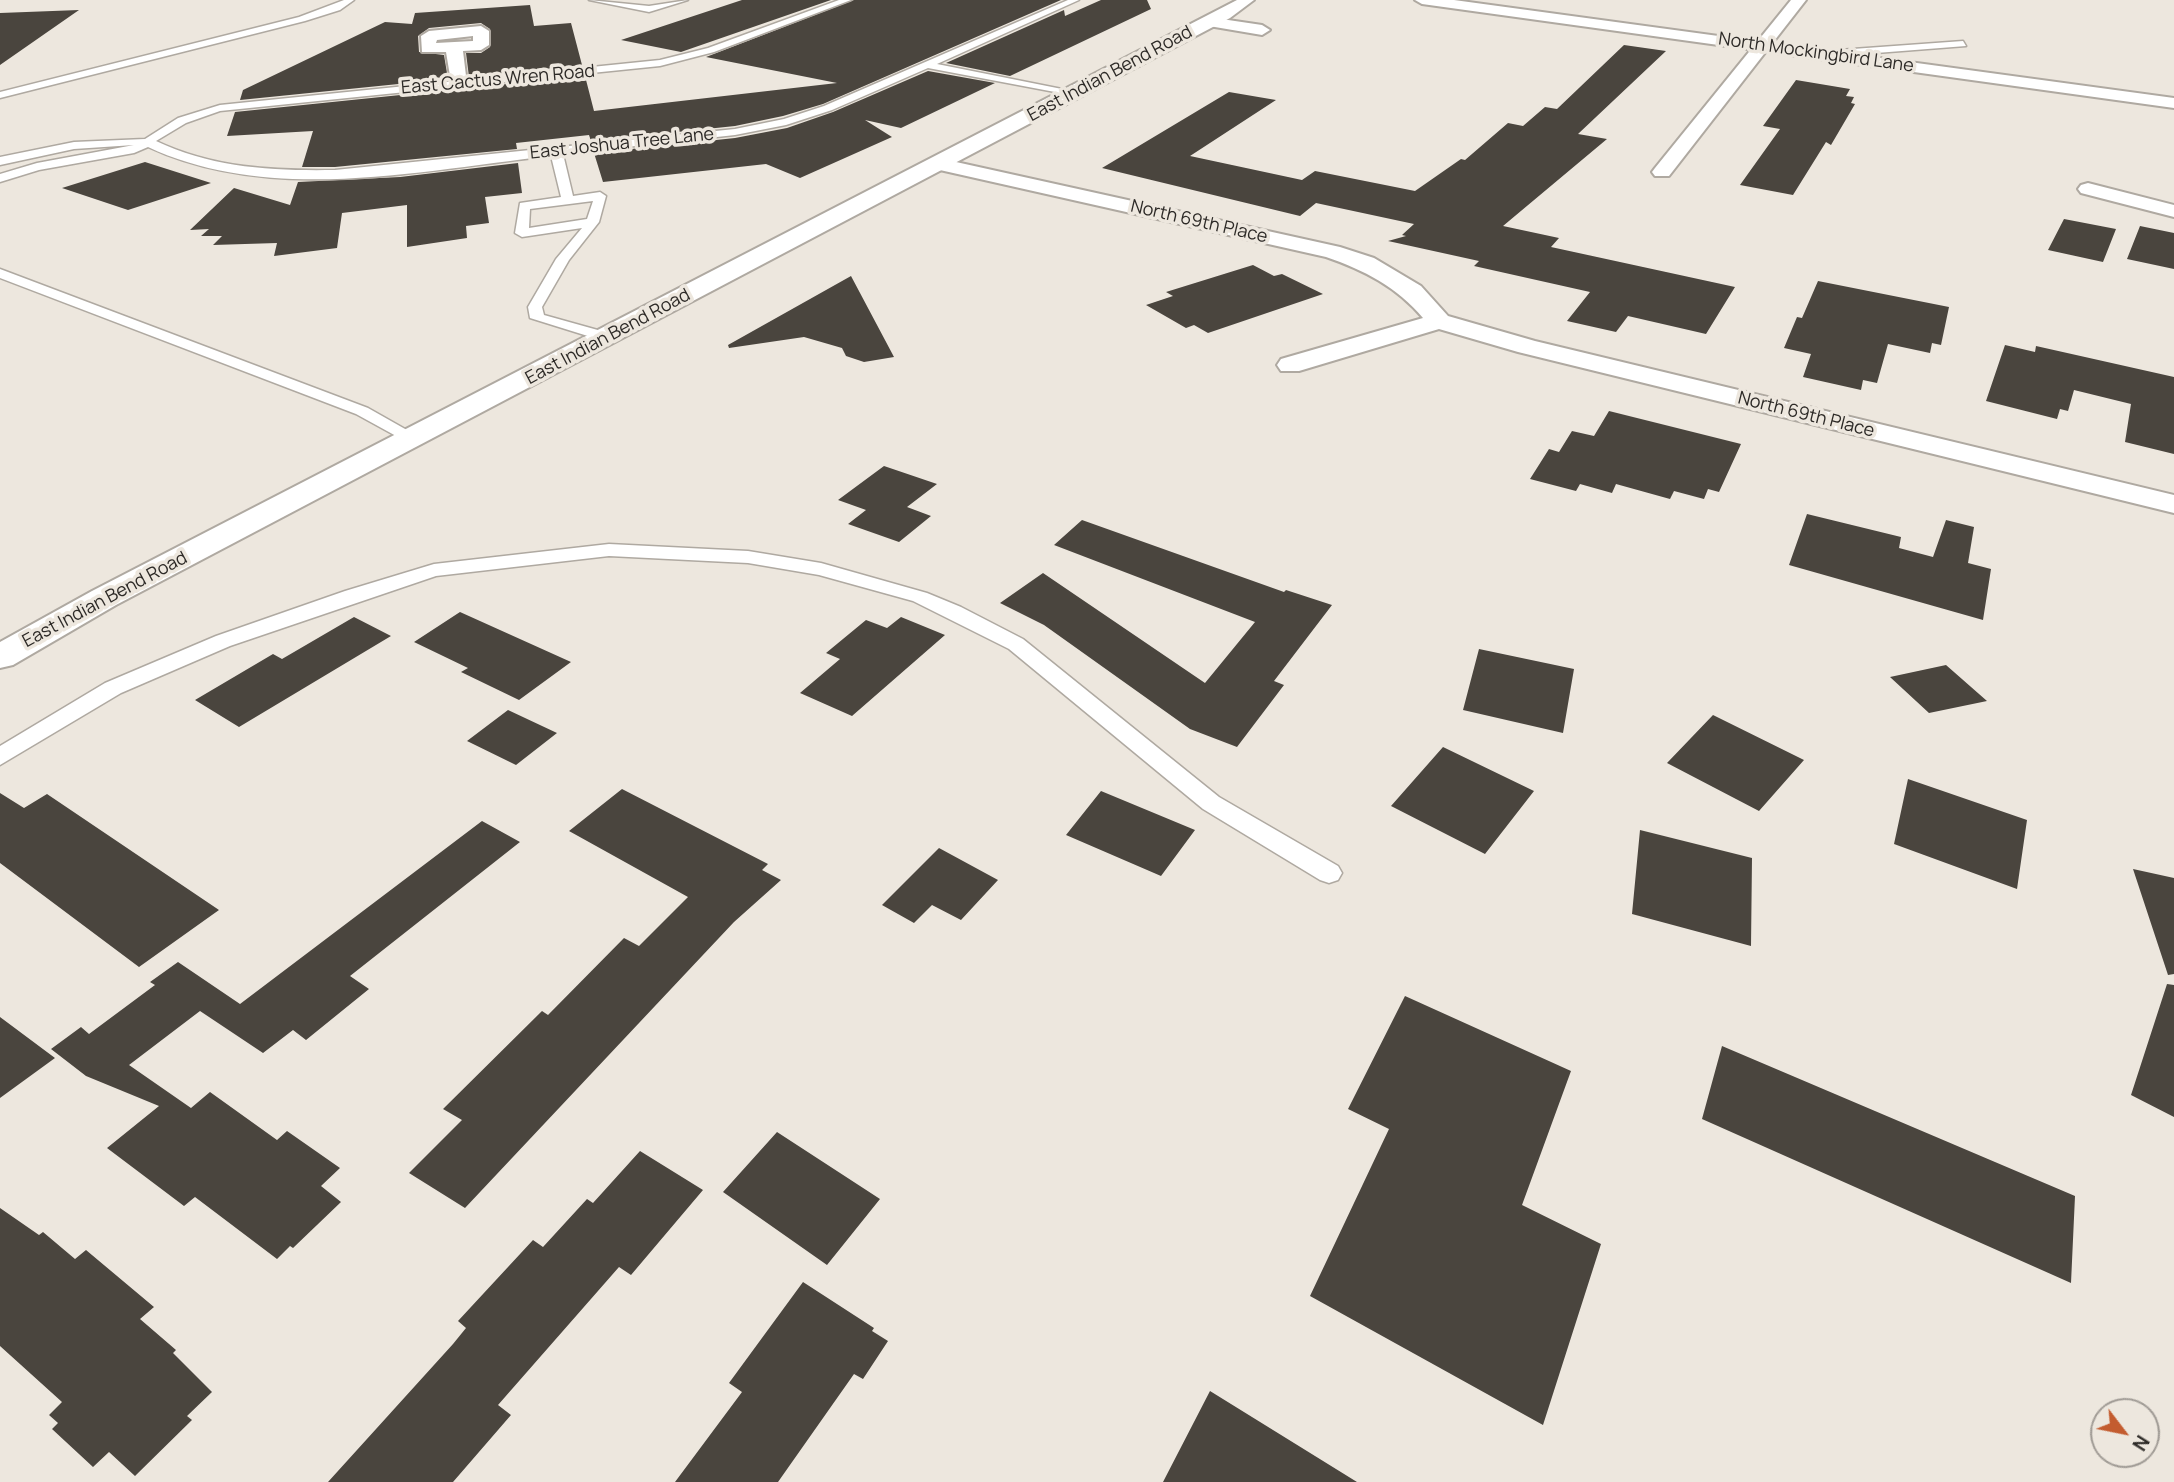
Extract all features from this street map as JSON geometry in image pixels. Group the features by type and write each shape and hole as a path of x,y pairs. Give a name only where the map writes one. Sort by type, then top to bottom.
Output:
{"street":[{"name":"East Indian Bend Road","path":"1212,20 1233,0"},
{"name":"East Indian Bend Road","path":"0,657 104,598 1237,9 1247,0"},
{"name":"North Mockingbird Lane","path":"1422,0 1459,4 1483,3 1765,46 2174,103"},
{"name":"North Mockingbird Lane","path":"1443,0 1459,4"},
{"path":"1662,172 1799,0"},
{"path":"1212,20 1262,30"},
{"path":"454,47 458,84"},
{"name":"North 69th Place","path":"938,164 1332,252 1366,263 1413,291 1439,321 1527,347 2174,504"},
{"path":"2088,189 2174,211"},
{"path":"1290,366 1439,321"}],"lane":[{"path":"0,95 302,19 337,8 350,0"},
{"path":"593,0 649,9 684,0"},
{"name":"East Cactus Wren Road","path":"0,178 134,150 177,122 220,108 660,63 711,50 847,0"},
{"name":"East Joshua Tree Lane","path":"148,142 170,154 201,163 305,175 362,173 734,132 786,122 828,108 1075,0"},
{"path":"1825,54 1963,44"},
{"path":"927,65 1072,94"},
{"path":"0,161 40,152 130,141 148,142"},
{"path":"556,151 568,200"},
{"path":"0,170 13,174"},
{"path":"593,222 522,233 524,206 600,196 593,222 563,259 535,307 537,318 607,337"},
{"path":"0,273 362,411 413,438"},
{"path":"0,757 73,710 162,667 282,619 435,570 609,550 748,556 821,569 920,597 954,611 1016,644 1211,803 1272,842 1329,873"}],"building":[{"path":"742,0 831,0 681,52 621,40"},
{"path":"854,0 1061,0 823,104 735,126 591,141 589,135 516,143 517,149 335,167 302,167 313,131 227,136 235,112 585,76 594,111 837,83 706,57"},
{"path":"1101,0 1147,0 1151,9 1010,76 946,63 1064,10 1065,16"},
{"path":"530,5 534,26 571,23 582,65 469,77 466,53 481,53 490,47 490,29 481,23 429,28 418,36 419,52 444,55 448,79 240,100 243,90 385,22 412,24 415,13"},
{"path":"79,10 0,65 0,13"},
{"path":"1624,45 1666,51 1578,134 1607,139 1503,226 1559,238 1551,247 1735,287 1706,334 1628,316 1616,332 1567,321 1590,292 1474,266 1479,261 1388,241 1406,236 1402,235 1414,224 1316,203 1300,216 1102,168 1229,92 1276,100 1190,156 1302,180 1315,171 1415,191 1461,159 1465,160 1508,123 1523,126 1545,107 1557,109"},
{"path":"928,71 995,83 901,128 865,120 892,137 800,178 766,164 603,182 594,153 735,138 787,128 833,112"},
{"path":"1796,80 1850,89 1846,96 1854,97 1851,103 1855,104 1831,145 1826,142 1793,195 1740,185 1780,129 1763,126"},
{"path":"145,162 211,183 128,210 62,188"},
{"path":"518,163 522,193 485,197 489,223 466,226 467,238 407,247 407,205 342,213 337,248 274,256 277,243 213,245 222,236 201,236 209,229 190,230 234,188 290,205 298,182 400,177"},
{"path":"2064,219 2116,229 2103,262 2048,250"},
{"path":"2140,226 2174,233 2174,269 2127,259"},
{"path":"1253,265 1274,276 1282,274 1323,294 1208,333 1194,325 1186,328 1146,305 1173,296 1166,292"},
{"path":"851,276 894,357 864,362 846,356 842,348 804,337 729,348 728,345"},
{"path":"1818,281 1949,307 1941,345 1932,343 1930,353 1888,344 1877,383 1863,380 1861,390 1803,377 1811,354 1784,348 1797,317 1802,318"},
{"path":"2005,345 2035,352 2036,346 2174,377 2174,454 2125,442 2131,404 2074,390 2068,411 2060,409 2057,419 1986,401"},
{"path":"1609,411 1741,444 1719,492 1708,489 1704,499 1674,491 1670,499 1616,484 1612,493 1580,484 1576,491 1530,479 1549,449 1559,452 1572,431 1594,436"},
{"path":"884,466 937,484 907,507 931,516 899,542 848,524 866,510 838,500"},
{"path":"1807,514 1901,537 1899,548 1933,557 1946,520 1974,527 1968,563 1991,569 1983,620 1789,565"},
{"path":"1082,520 1284,592 1286,590 1332,605 1274,681 1284,685 1237,747 1190,729 1044,625 1000,603 1043,573 1205,683 1255,622 1054,545"},
{"path":"460,612 571,662 519,700 461,672 468,668 414,642"},
{"path":"354,617 391,636 239,727 195,700 273,654 282,659"},
{"path":"901,617 945,635 852,716 800,693 840,659 826,653 866,620 887,628"},
{"path":"1479,649 1574,669 1563,733 1463,710"},
{"path":"1946,665 1987,701 1929,713 1890,677"},
{"path":"508,710 557,733 516,765 467,741"},
{"path":"1713,715 1804,760 1759,811 1667,763"},
{"path":"1443,747 1534,791 1485,854 1391,806"},
{"path":"1908,779 2027,820 2017,889 1894,844"},
{"path":"622,789 768,864 762,870 781,880 734,922 465,1208 409,1173 462,1120 443,1109 542,1011 548,1015 624,938 639,946 688,897 569,831"},
{"path":"1101,791 1195,830 1161,876 1066,835"},
{"path":"0,793 24,808 47,794 219,910 139,967 0,863"},
{"path":"482,821 520,842 350,976 369,989 306,1040 293,1030 263,1053 200,1011 129,1065 191,1108 210,1092 277,1140 287,1131 340,1168 321,1186 341,1202 293,1248 290,1246 277,1259 195,1197 184,1206 107,1148 159,1106 86,1076 51,1049 81,1027 89,1034 155,985 150,982 178,962 240,1004"},
{"path":"1640,830 1752,858 1751,946 1632,914"},
{"path":"939,848 998,880 961,920 932,905 914,923 882,905"},
{"path":"2133,869 2174,878 2174,974 2168,975"},
{"path":"2167,984 2174,985 2174,1117 2131,1095"},
{"path":"1405,996 1571,1071 1522,1205 1601,1244 1543,1425 1310,1296 1389,1129 1348,1109"},
{"path":"0,1017 55,1058 0,1098"},
{"path":"1722,1046 2075,1196 2071,1283 1702,1119"},
{"path":"777,1132 880,1199 827,1265 723,1192"},
{"path":"640,1151 703,1190 631,1275 619,1267 498,1405 511,1415 453,1482 328,1482 453,1344 466,1328 458,1321 533,1240 543,1247 587,1199 593,1203"},
{"path":"0,1208 39,1235 43,1232 75,1259 86,1250 154,1307 140,1319 176,1350 173,1353 212,1392 187,1416 192,1420 135,1476 109,1452 93,1467 52,1429 58,1423 49,1415 62,1402 0,1346"},
{"path":"803,1282 874,1328 872,1331 888,1341 863,1379 854,1374 778,1482 675,1482 742,1392 729,1383"},
{"path":"1210,1391 1357,1482 1163,1482"}]}
